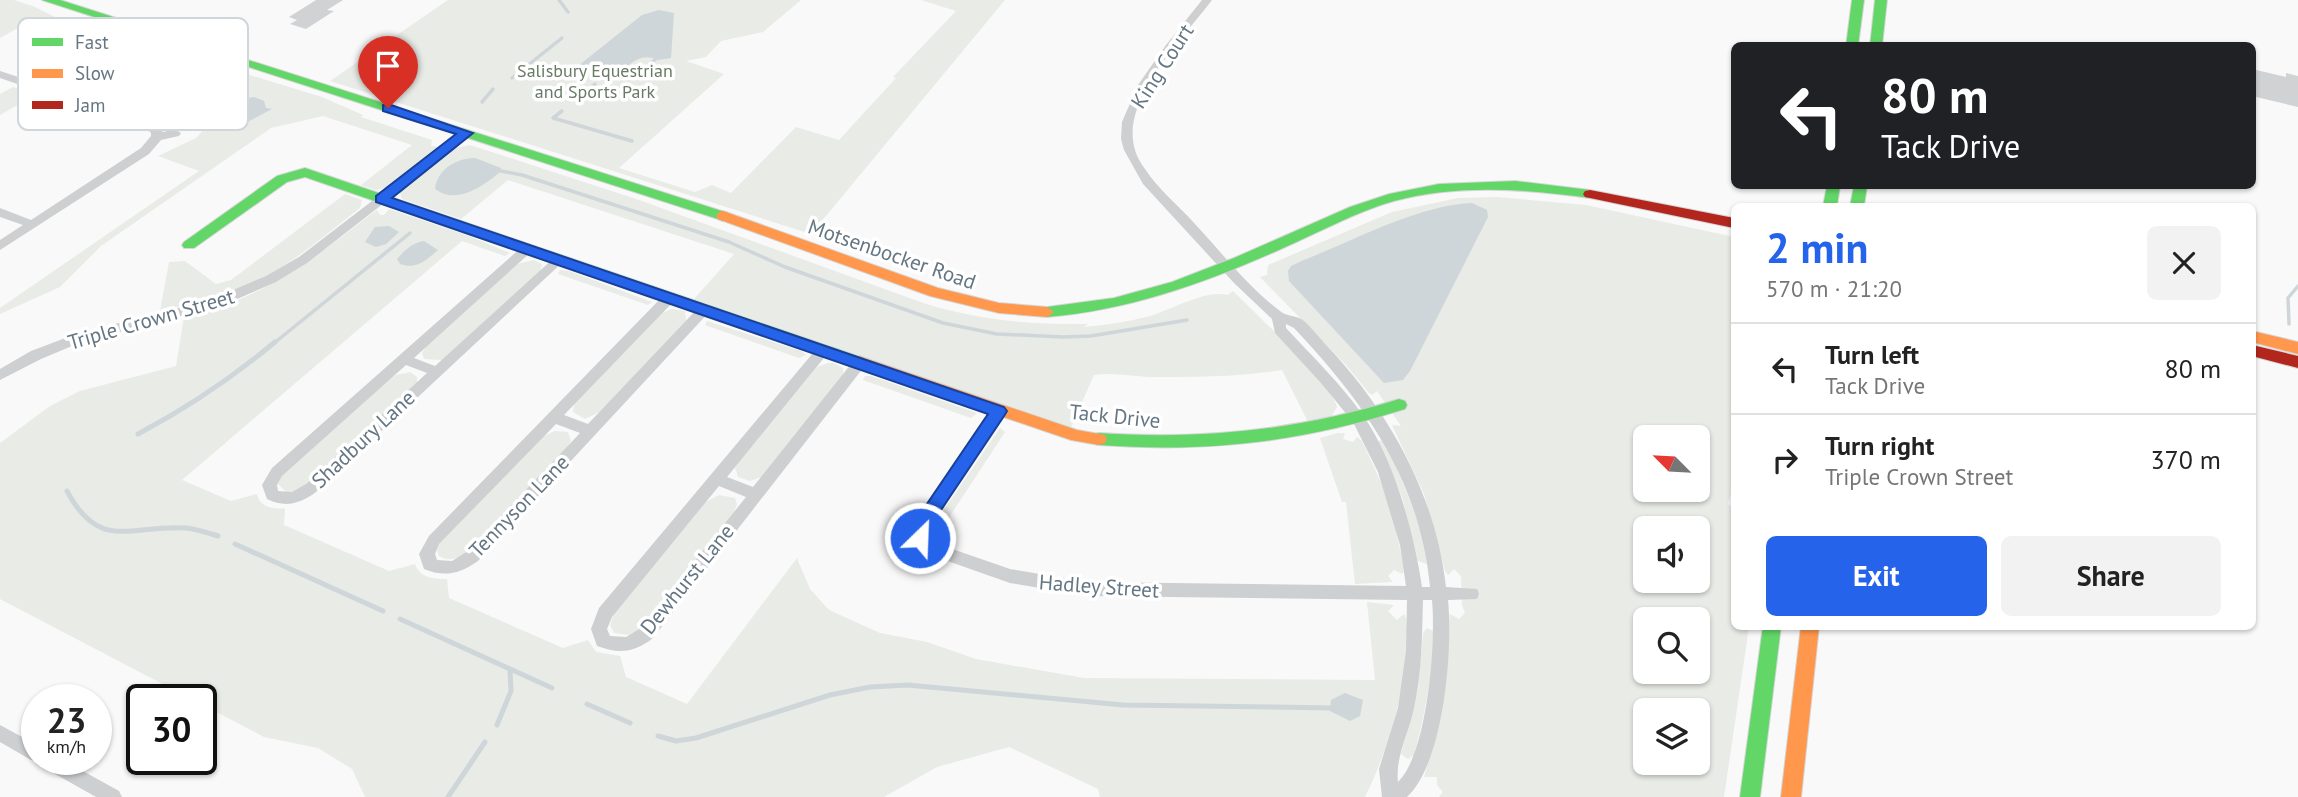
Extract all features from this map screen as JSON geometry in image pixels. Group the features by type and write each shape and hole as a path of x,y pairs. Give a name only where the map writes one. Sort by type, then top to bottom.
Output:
{"main road":[{"name":"Motsenbocker Road","path":"48,0 104,18"},
{"path":"1853,42 1858,0"},
{"path":"1876,42 1881,0"},
{"name":"Motsenbocker Road","path":"248,64 698,208 931,292 989,307 1044,312 1108,307 1160,294 1369,205 1399,195 1459,186 1500,184 1577,190 1731,222"},
{"name":"Tack Drive","path":"189,246 282,179 299,172 1077,436 1111,441 1265,440 1318,430 1399,405"},
{"path":"2256,337 2298,348"},
{"path":"2256,352 2298,362"},
{"path":"1750,797 1771,630"},
{"path":"1791,797 1810,630"}],"street":[{"name":"King Court","path":"1207,0 1146,84 1130,114 1126,138 1132,156 1147,179 1227,267 1279,317"},
{"path":"0,74 18,80"},
{"path":"155,130 157,137"},
{"path":"0,246 145,151 157,137 175,133"},
{"name":"Triple Crown Street","path":"0,375 36,355 81,337 203,306 250,290 295,265 466,133"},
{"path":"0,212 33,225"},
{"name":"Shadbury Lane","path":"527,248 277,472 269,485 272,495 281,499 294,498 311,488 559,260"},
{"name":"Tennyson Lane","path":"669,298 434,540 427,554 430,564 446,569 473,556 704,310"},
{"path":"1279,317 1296,322 1307,333 1348,376 1376,414 1399,453 1420,505 1434,555 1439,593 1440,650 1431,716 1413,779 1393,797 1388,769 1402,725 1413,667 1415,593 1411,557 1385,471 1357,419 1326,379 1280,330 1279,317"},
{"name":"Dewhurst Lane","path":"823,350 605,613 599,629 603,641 619,646 627,645 647,633 860,363"},
{"path":"404,359 437,372"},
{"name":"Hadley Street","path":"999,411 913,540 983,568 1032,581 1074,588 1117,591 1471,594"},
{"path":"553,417 590,431"},
{"path":"717,479 756,495"},
{"path":"0,733 21,745"},
{"path":"74,775 113,797"}],"green space":[{"path":"0,0 14,0 57,18 18,18 18,28 0,38"},
{"name":"Salisbury Equestrian and Sports Park","path":"448,0 801,0 763,32 721,41 706,57 686,61 724,74 619,168 695,192 712,185 731,193 796,127 839,140 896,78 893,77 956,11 921,0 1005,0 811,234 330,81"},
{"path":"248,75 322,97 363,115 361,117 432,140 431,146 438,147 387,187 376,190 361,185 412,145 323,116 271,128 101,246 60,287 0,314 0,308 199,171 158,156 196,138 203,130 248,130"},
{"path":"13,87 18,89 18,105 0,115 0,94"},
{"path":"470,145 639,200 926,304 986,318 1047,324 1088,324 1084,327 1142,318 1200,297 1228,295 1233,291 1307,366 1337,407 1331,417 1309,424 1282,370 1199,377 1101,374 1094,375 1071,427 694,299 734,254 508,180 461,219 402,199 400,192 403,189 455,148"},
{"path":"345,194 362,200 360,208 280,268 229,292 160,311 169,262 185,261 216,284 231,280"},
{"path":"1497,197 1586,205 1731,236 1731,494 1728,504 1731,506 1731,630 1749,630 1724,797 1439,797 1443,792 1437,785 1437,777 1424,777 1434,742 1450,614 1459,619 1465,613 1462,605 1461,576 1454,569 1448,575 1445,571 1424,494 1392,425 1401,426 1377,391 1372,395 1369,393 1346,365 1260,277 1267,275 1268,265 1392,212 1458,198"},
{"path":"389,209 510,253 505,256 462,241 182,480 231,501 257,494 261,502 268,507 285,508 284,525 389,571 415,564 424,575 447,579 449,598 563,648 588,640 596,652 620,656 626,677 687,704 797,558 810,589 829,610 880,633 927,642 976,659 1084,678 1375,680 1367,602 1394,605 1388,611 1397,620 1404,614 1406,618 1406,662 1397,710 1383,756 1365,797 1100,797 1098,789 1009,747 937,767 884,797 365,797 352,769 318,748 264,737 217,712 217,684 162,684 0,599 0,443 50,406 80,391 176,366 184,317 211,310 260,290 305,263 377,210 380,215 384,215"},
{"path":"534,260 542,264 540,272 443,360 424,359 422,353 426,347 517,264"},
{"path":"560,270 652,302 648,305 558,274"},
{"path":"672,309 685,311 686,321 600,412 585,419 573,412 574,404 662,313"},
{"path":"707,321 801,351 806,355 799,358 705,325"},
{"path":"828,363 843,368 843,377 762,477 750,481 738,477 735,468 738,463 817,367"},
{"path":"410,372 417,377 417,383 299,490 287,493 278,484 281,477 389,380 396,375"},
{"path":"865,376 977,413 971,418 863,380"},
{"path":"1000,428 1005,432 942,528 934,529 937,520"},
{"path":"555,431 568,432 571,441 567,447 469,551 454,559 439,556 439,543 542,437"},
{"path":"1345,433 1343,439 1353,442 1357,437 1362,441 1389,500 1404,567 1403,574 1394,570 1388,576 1393,582 1355,584 1346,502 1342,502 1320,438"},
{"path":"1378,441 1387,443 1420,526 1427,564 1418,561 1403,500"},
{"path":"719,495 735,498 737,504 734,512 640,630 629,635 614,633 610,625 614,614 706,502"},
{"path":"1427,628 1433,631 1430,678 1414,755 1408,759 1401,754 1418,690 1423,633"}],"shaded area":[{"path":"659,10 674,13 671,58 640,58 615,77 578,66 642,15"},
{"path":"254,97 264,101 266,108 272,109 248,122 248,98"},
{"path":"475,158 501,168 500,172 477,188 460,195 451,195 435,189 440,176 449,166 461,160"},
{"path":"1472,203 1487,210 1488,217 1410,371 1403,380 1384,383 1289,281 1288,271 1291,266 1387,225 1431,210"},
{"path":"389,226 399,232 386,244 376,247 365,242 375,227"},
{"path":"424,241 438,250 416,265 400,264 397,259 403,253 412,245"},
{"path":"1345,693 1363,700 1360,716 1350,721 1330,711 1331,700"}],"building":[{"path":"316,0 343,0 327,10 334,11 306,29 290,24 297,20 289,17"},
{"path":"2256,70 2286,77 2286,73 2298,76 2298,107 2256,97"}],"waterway":[{"path":"559,0 568,12"},
{"path":"512,78 562,38"},
{"path":"647,67 659,56"},
{"path":"576,100 595,84"},
{"path":"482,102 493,89"},
{"path":"562,111 553,118 632,141"},
{"path":"496,170 522,175 729,242 785,267 943,323 997,334 1063,337 1091,336 1187,320"},
{"path":"273,344 410,233"},
{"path":"2289,324 2288,298 2298,286"},
{"path":"138,434 209,391 275,342"},
{"path":"67,491 79,510 105,529 133,531 186,528 218,536"},
{"path":"235,544 383,611"},
{"path":"400,619 552,688"},
{"path":"497,725 511,691 510,670"},
{"path":"658,736 676,741 696,738 830,695 870,687 908,685 1123,705 1334,708"},
{"path":"587,704 630,723"},
{"path":"448,797 485,742"}],"traffic: fast":[{"path":"48,0 105,18"},
{"path":"1853,42 1858,0"},
{"path":"1876,42 1881,0"},
{"path":"248,63 723,216"},
{"path":"189,245 282,179 305,172 859,362"},
{"path":"1047,312 1114,303 1177,285 1239,262 1367,206 1414,192 1489,185 1540,187 1590,194"},
{"path":"1830,203 1833,189"},
{"path":"1857,203 1860,189"},
{"path":"1099,439 1175,443 1251,438 1326,426 1399,405"},
{"path":"1750,797 1771,630"}],"traffic: slow":[{"path":"723,216 935,292 999,308 1047,312"},
{"path":"2256,337 2298,348"},
{"path":"859,362 1077,436 1099,439"},
{"path":"1791,797 1810,630"}],"traffic: jam":[{"path":"1590,194 1731,222"},
{"path":"2256,351 2298,362"}],"route":[{"path":"388,108 466,133 381,199 999,411 925,520 920,529 920,538"}]}
